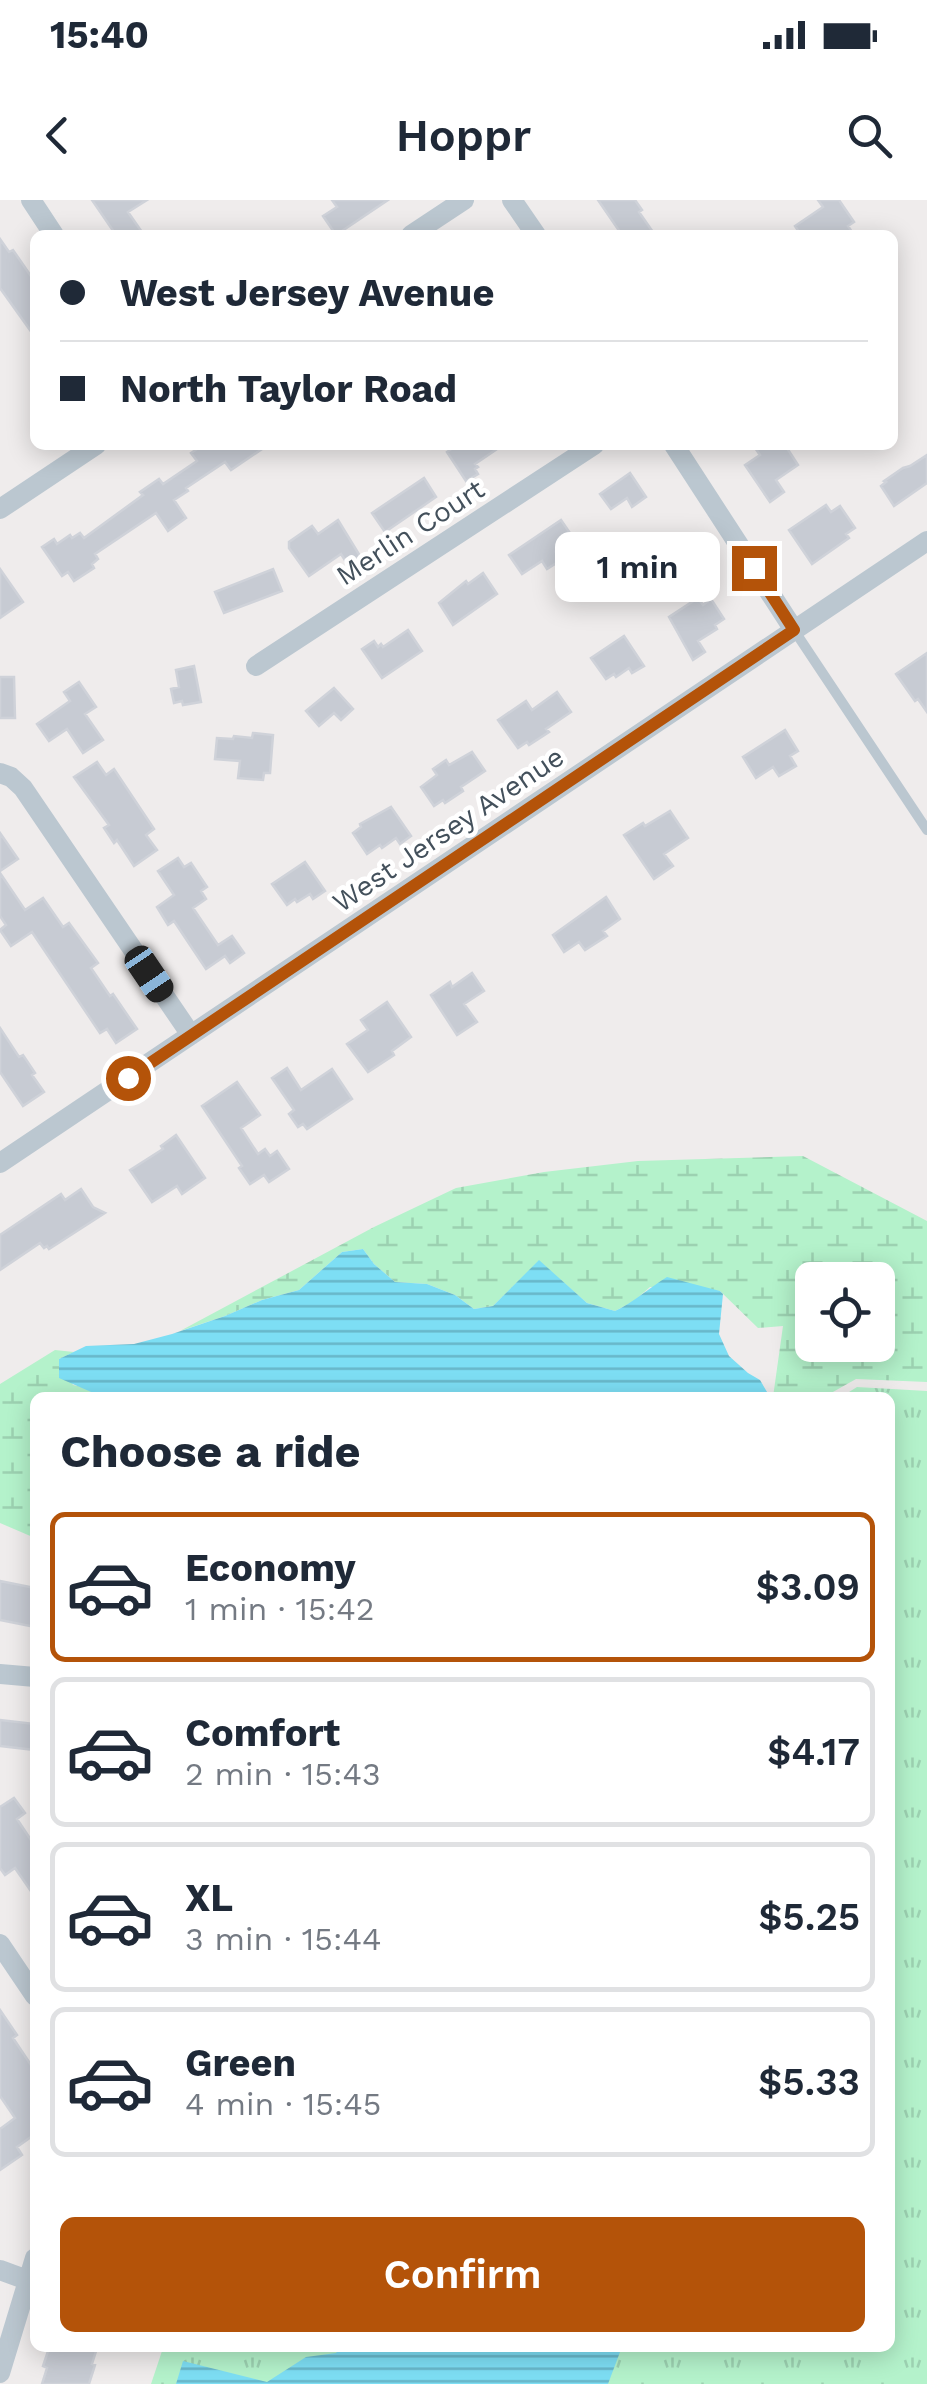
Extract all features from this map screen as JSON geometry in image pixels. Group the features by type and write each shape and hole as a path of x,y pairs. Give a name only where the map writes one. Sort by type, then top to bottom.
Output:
{"street":[{"path":"31,200 51,230"},
{"path":"419,230 464,200"},
{"path":"512,200 533,230"},
{"path":"0,509 88,450"},
{"name":"Merlin Court","path":"256,666 586,450"},
{"path":"677,450 794,630"},
{"name":"West Jersey Avenue","path":"0,1163 927,541"},
{"path":"0,773 23,788 191,1035"},
{"path":"0,1674 30,1677"},
{"path":"0,1944 30,1989"},
{"path":"0,2270 27,2280"},
{"path":"0,2374 30,2272"}],"lane":[{"path":"794,630 927,830"}],"green space":[{"path":"803,1156 927,1221 927,1382 856,1379 833,1392 774,1392 783,1326 758,1328 720,1291 650,1287 615,1311 587,1303 539,1261 493,1306 474,1309 455,1295 427,1284 395,1282 363,1249 342,1252 299,1290 180,1331 374,1227 456,1188 638,1161"},
{"path":"55,1350 74,1352 59,1359 73,1385 96,1392 30,1392 30,1536 0,1523 0,1384"},
{"path":"857,1387 927,1391 927,2384 151,2384 162,2352 895,2352 895,1392 849,1392"}],"water":[{"path":"363,1249 395,1282 427,1284 455,1295 474,1309 493,1306 539,1260 587,1303 615,1311 667,1277 720,1291 723,1294 719,1334 729,1356 760,1380 767,1392 91,1392 59,1378 59,1359 86,1346 134,1344 299,1290 342,1252"},
{"path":"620,2352 608,2384 176,2384 183,2361 267,2382 306,2357 336,2353"}],"building":[{"path":"92,200 147,200 128,212 141,230 113,230"},
{"path":"332,200 388,200 343,230 333,230 323,216 337,207"},
{"path":"598,200 635,200 652,230 619,230"},
{"path":"818,200 839,200 854,222 848,226 851,230 798,230 795,226 823,207"},
{"path":"0,239 30,275 30,330 0,288"},
{"path":"261,450 231,470 225,462 186,488 188,491 174,500 186,518 168,531 156,513 95,554 98,559 92,564 94,568 74,581 68,572 62,576 42,547 54,539 57,544 70,535 72,538 80,533 84,538 159,479 163,484 197,461 191,453"},
{"path":"496,450 475,464 478,474 466,481 447,452"},
{"path":"756,450 788,450 798,465 776,480 784,492 770,502 745,465 760,455"},
{"path":"927,455 927,483 894,506 881,486 884,481"},
{"path":"630,473 646,497 632,507 627,498 611,509 600,494"},
{"path":"424,478 436,497 385,532 372,513"},
{"path":"826,505 831,512 840,506 855,528 846,534 849,538 812,564 789,530"},
{"path":"338,520 360,556 348,565 341,554 309,576 289,548 289,542 312,526 318,534"},
{"path":"561,520 574,539 556,552 561,560 547,569 542,561 522,574 509,555"},
{"path":"0,569 23,602 0,618"},
{"path":"273,569 282,591 224,613 215,592"},
{"path":"483,573 497,594 453,625 439,603"},
{"path":"698,598 703,605 711,599 724,619 715,625 717,629 698,641 705,652 693,660 669,617"},
{"path":"408,630 422,651 382,678 362,649 374,641 383,647"},
{"path":"624,636 644,666 606,679 591,658"},
{"path":"927,653 927,712 896,674"},
{"path":"194,666 201,702 174,703 171,689 179,687 176,670"},
{"path":"0,677 14,677 15,718 0,718"},
{"path":"79,682 96,707 85,714 103,740 83,753 67,729 49,741 37,724 70,701 64,692"},
{"path":"334,688 353,709 341,720 334,713 319,726 306,711"},
{"path":"557,692 571,712 546,729 549,732 518,748 498,720 526,701 532,710"},
{"path":"785,730 798,751 790,756 796,766 779,776 773,767 756,778 743,757"},
{"path":"253,733 273,735 270,773 264,773 263,780 238,778 240,761 215,759 217,738 252,738"},
{"path":"472,752 485,771 461,787 463,791 434,806 421,787 437,775 433,769 446,760 449,765"},
{"path":"97,762 106,775 114,769 154,829 146,835 157,850 134,866 117,840 114,843 104,828 109,825 74,777"},
{"path":"391,807 411,836 400,844 396,838 367,854 353,833 360,824"},
{"path":"670,811 688,838 664,854 673,866 654,879 624,835"},
{"path":"0,833 18,859 0,871"},
{"path":"178,858 184,867 191,863 207,887 201,891 206,899 193,908 218,945 232,936 244,953 230,963 225,956 206,969 174,921 168,925 157,907 174,895 158,871"},
{"path":"305,862 325,891 313,899 310,894 287,905 272,884"},
{"path":"0,873 25,910 43,898 63,927 69,923 98,963 91,968 137,1029 116,1043 107,1029 100,1033 32,932 11,946 0,930 6,925 0,916"},
{"path":"606,897 620,919 603,931 607,936 585,950 579,942 564,952 553,935"},
{"path":"472,973 484,991 464,1004 477,1022 457,1035 431,995"},
{"path":"387,1002 411,1037 392,1051 394,1055 368,1072 347,1044 368,1030 361,1020"},
{"path":"0,1028 19,1057 23,1055 44,1092 23,1106 0,1072"},
{"path":"287,1068 301,1090 332,1069 352,1099 307,1129 303,1124 298,1127 289,1114 294,1110 272,1078"},
{"path":"237,1082 260,1115 241,1128 258,1154 265,1149 270,1156 277,1151 289,1169 269,1182 264,1175 250,1184 202,1106"},
{"path":"176,1135 205,1178 182,1194 177,1186 152,1202 130,1170 163,1149 161,1146"},
{"path":"81,1189 93,1207 105,1213 49,1249 40,1243 0,1270 0,1235 61,1194 65,1200"},
{"path":"0,1581 30,1587 30,1626 0,1620"},
{"path":"0,1720 30,1723 30,1749 0,1746"},
{"path":"14,1798 25,1813 17,1819 30,1838 30,1890 15,1868 5,1875 0,1868 0,1807"},
{"path":"0,2010 30,2064 30,2138 17,2147 22,2155 0,2170 0,2129 15,2118 0,2096"},
{"path":"48,2352 96,2352 89,2384 42,2384 47,2368 43,2366"}],"route":[{"path":"128,1078 794,630 754,568"}]}
